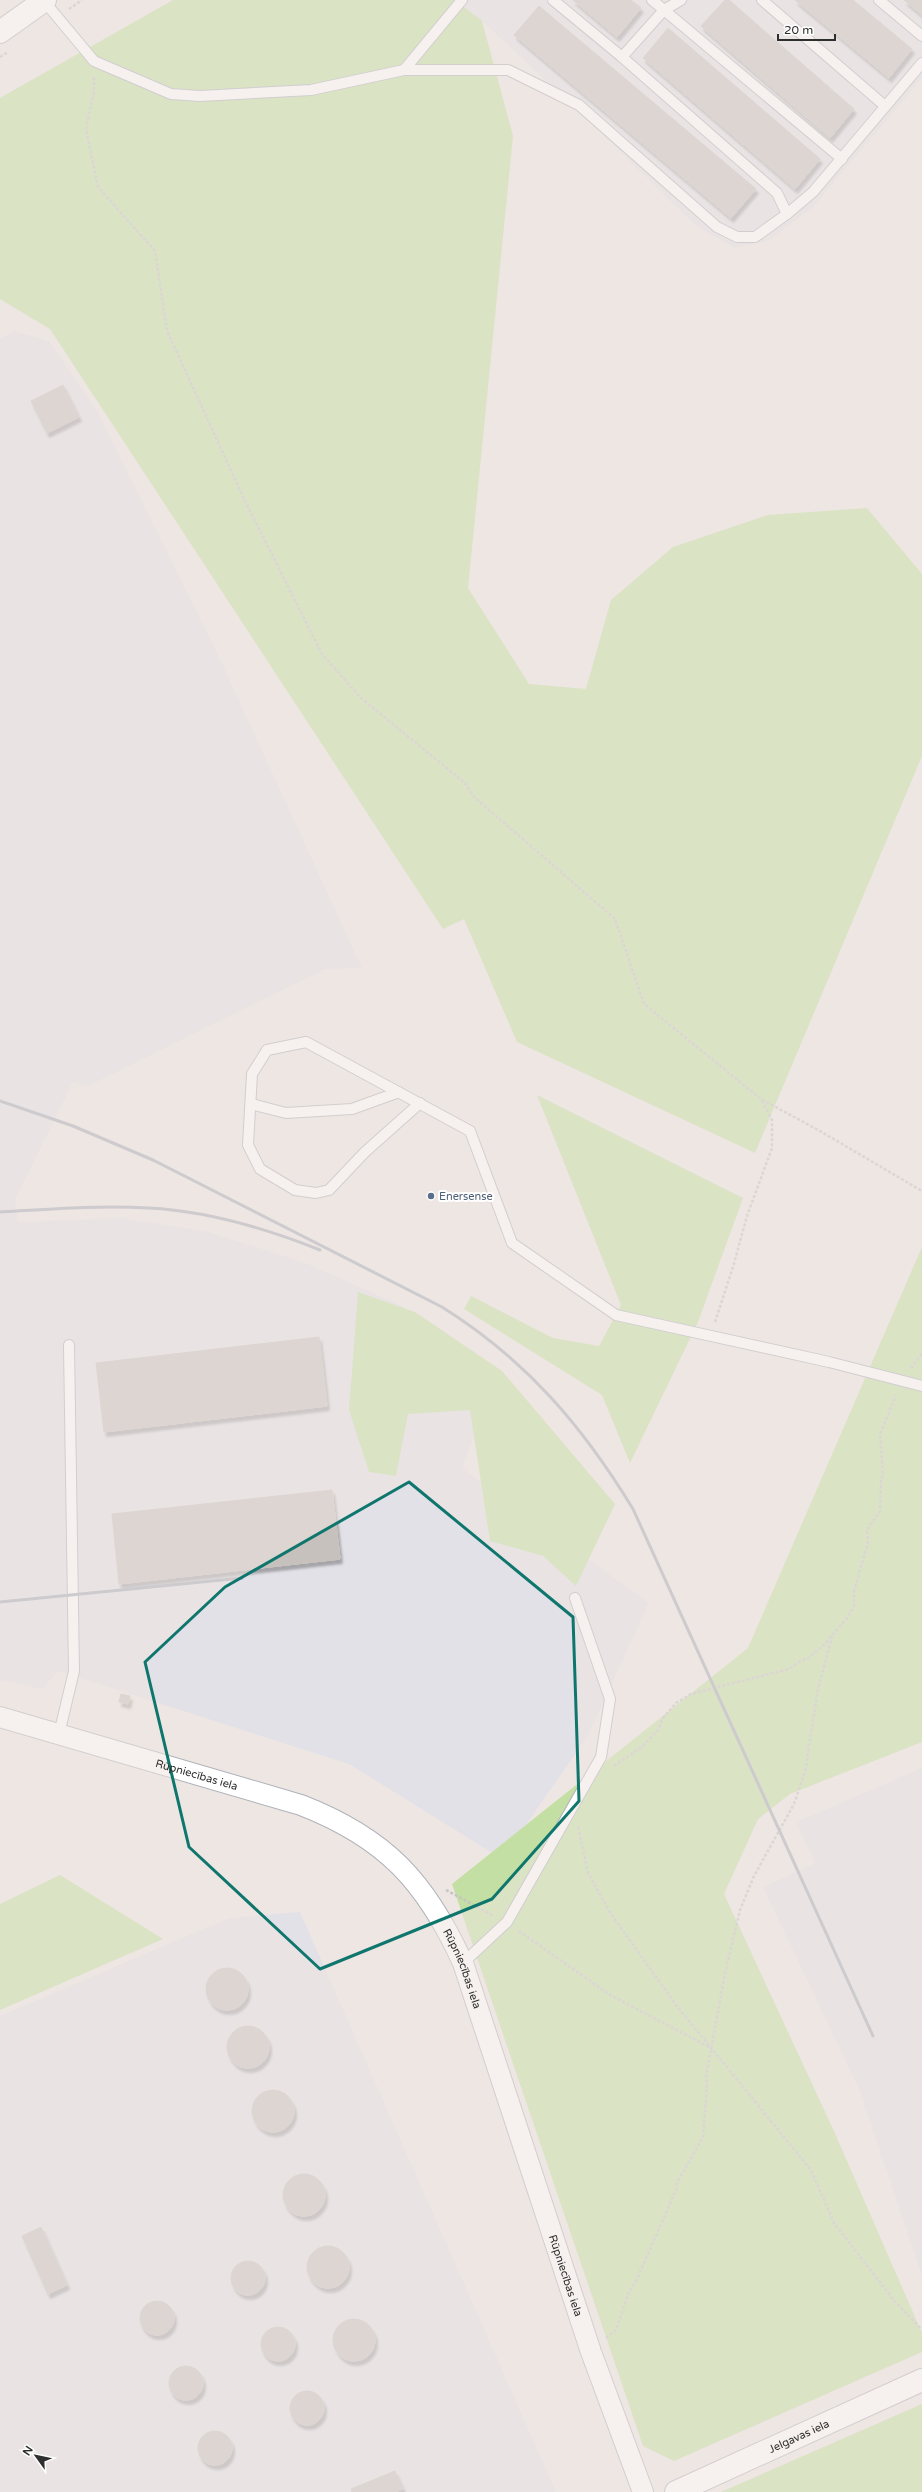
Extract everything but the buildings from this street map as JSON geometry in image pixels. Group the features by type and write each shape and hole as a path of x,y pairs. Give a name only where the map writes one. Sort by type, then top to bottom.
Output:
{"street":[{"path":"0,32 44,0"},
{"name":"Rūpniecības iela","path":"0,1716 302,1805 324,1814 348,1826 382,1849 405,1870 430,1899 448,1930 463,1963 591,2352 643,2492"},
{"name":"Jelgavas iela","path":"676,2492 922,2380"}],"lane":[{"path":"44,0 94,61 170,94 200,96 311,90 404,70 508,70 579,105 717,227 737,237 755,237 787,214 813,192 922,63"},
{"path":"404,70 462,0"},
{"path":"553,0 622,56 777,193 787,214"},
{"path":"652,0 842,159"},
{"path":"622,56 664,10 681,0"},
{"path":"762,0 885,106"},
{"path":"878,0 922,36"},
{"path":"420,1103 365,1152 329,1190 316,1193 295,1190 260,1169 248,1145 252,1074 267,1050 306,1042 420,1103 470,1131 512,1243 616,1315 922,1386"},
{"path":"251,1104 286,1113 352,1109 399,1092"},
{"path":"59,1734 74,1671 69,1345"},
{"path":"463,1963 507,1922 601,1757 610,1698 575,1598"}],"path":[{"path":"94,61 94,92 86,129 98,187 155,251 167,331 245,501 322,654 361,698 465,782 473,796 615,919 644,1004 761,1099 820,1131 922,1191"},
{"path":"711,1336 733,1267 746,1216 772,1148 772,1120 761,1099"},
{"path":"594,1771 604,1775 620,1760 643,1746 659,1729 662,1719 676,1703 691,1694 789,1669 802,1660 807,1659 824,1645 848,1617 854,1605 854,1591 868,1543 867,1530 880,1511 881,1482 883,1473 880,1435 900,1381 922,1353"},
{"path":"591,2352 616,2330 628,2294 637,2279 676,2190 677,2183 703,2137 707,2086 706,2077 740,1910 754,1876 794,1804 805,1772 818,1689 833,1633"},
{"path":"573,1808 588,1873 609,1911 676,2005 811,2170 834,2223 893,2299 922,2330"},
{"path":"430,1899 445,1890 507,1922 610,1995 711,2048"}],"highlighted area":[{"path":"409,1482 573,1617 579,1801 492,1899 320,1969 189,1847 145,1662 225,1587"}],"shaded area":[{"path":"455,0 922,0 922,78 812,208 769,240 735,248 697,227 583,115 482,21"},
{"path":"14,331 49,341 96,409 214,646 362,968 325,969 86,1087 73,1082 15,1200 18,1222 122,1218 209,1232 308,1264 400,1305 496,1377 462,1468 649,1603 587,1737 502,1859 349,1764 58,1671 42,1689 0,1680 0,339"},
{"path":"922,1768 922,2276 859,2089 763,1887 815,1863 796,1822"},
{"path":"300,1912 556,2492 0,2492 0,2016 229,1918"}],"green space":[{"path":"173,0 455,0 482,21 513,136 468,588 529,684 586,689 611,600 673,547 768,515 867,508 922,574 922,756 755,1153 517,1042 464,919 443,929 50,329 0,299 0,98"},
{"path":"537,1095 743,1198 698,1322 630,1463 602,1395 464,1309 471,1296 553,1338 599,1346 621,1305"},
{"path":"922,1247 922,1742 790,1794 758,1819 724,1894 833,2129 922,2333 922,2352 674,2461 643,2446 452,1884 748,1648"},
{"path":"358,1292 415,1312 502,1371 615,1504 576,1586 543,1556 490,1541 470,1410 408,1414 396,1476 369,1472 349,1410"},
{"path":"60,1875 163,1939 0,2010 0,1904"},
{"path":"922,2404 922,2492 721,2492"}],"railway":[{"path":"0,1101 73,1126 153,1160 442,1307 472,1327 500,1349 550,1396 593,1449 614,1478 633,1509 873,2036"},
{"path":"0,1212 93,1207 130,1207 171,1210 236,1222 320,1250"},
{"path":"0,1602 242,1578"}],"place":[{"name":"Enersense","path":"431,1196"}]}
